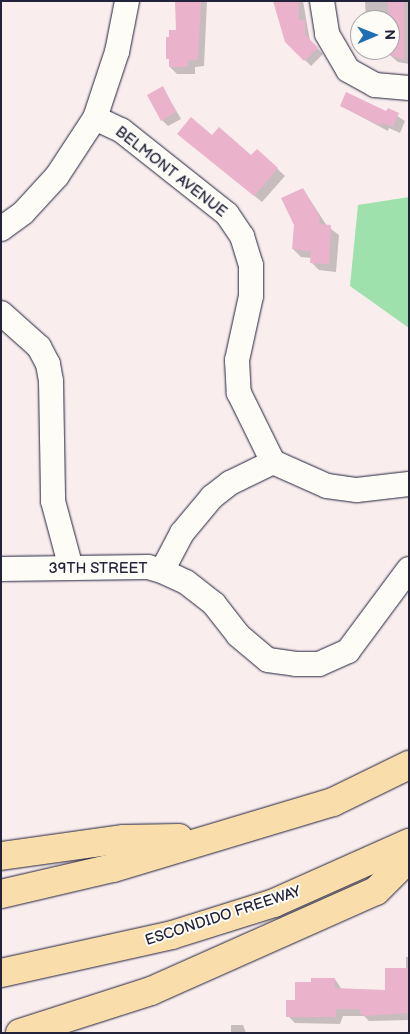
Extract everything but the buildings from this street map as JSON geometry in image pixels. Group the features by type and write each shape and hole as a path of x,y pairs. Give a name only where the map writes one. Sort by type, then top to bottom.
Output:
{"highway":[{"path":"1,894 113,868 333,802 409,765"},
{"path":"1,856 124,839 208,838"},
{"name":"ESCONDIDO FREEWAY","path":"1,973 172,936 265,906 409,843"},
{"path":"20,1033 151,991 268,939 376,890 409,858"}],"street":[{"path":"1,229 23,213 57,176 95,118 117,52 127,1"},
{"path":"322,1 327,34 348,70 375,85 407,88"},
{"name":"BELMONT AVENUE","path":"95,118 121,130 227,214 242,236 251,265 251,288 236,360 240,392 273,462"},
{"path":"1,313 39,347 48,364 52,381 52,501 71,568"},
{"path":"273,462 327,486 357,490 409,484"},
{"name":"39TH STREET","path":"1,569 148,567 162,571 182,533 212,497 230,482 273,462"},
{"path":"162,571 186,582 214,604 238,635 268,660 296,664 319,664 348,651 409,568"}],"green space":[{"path":"409,197 409,328 350,286 358,205"}]}
